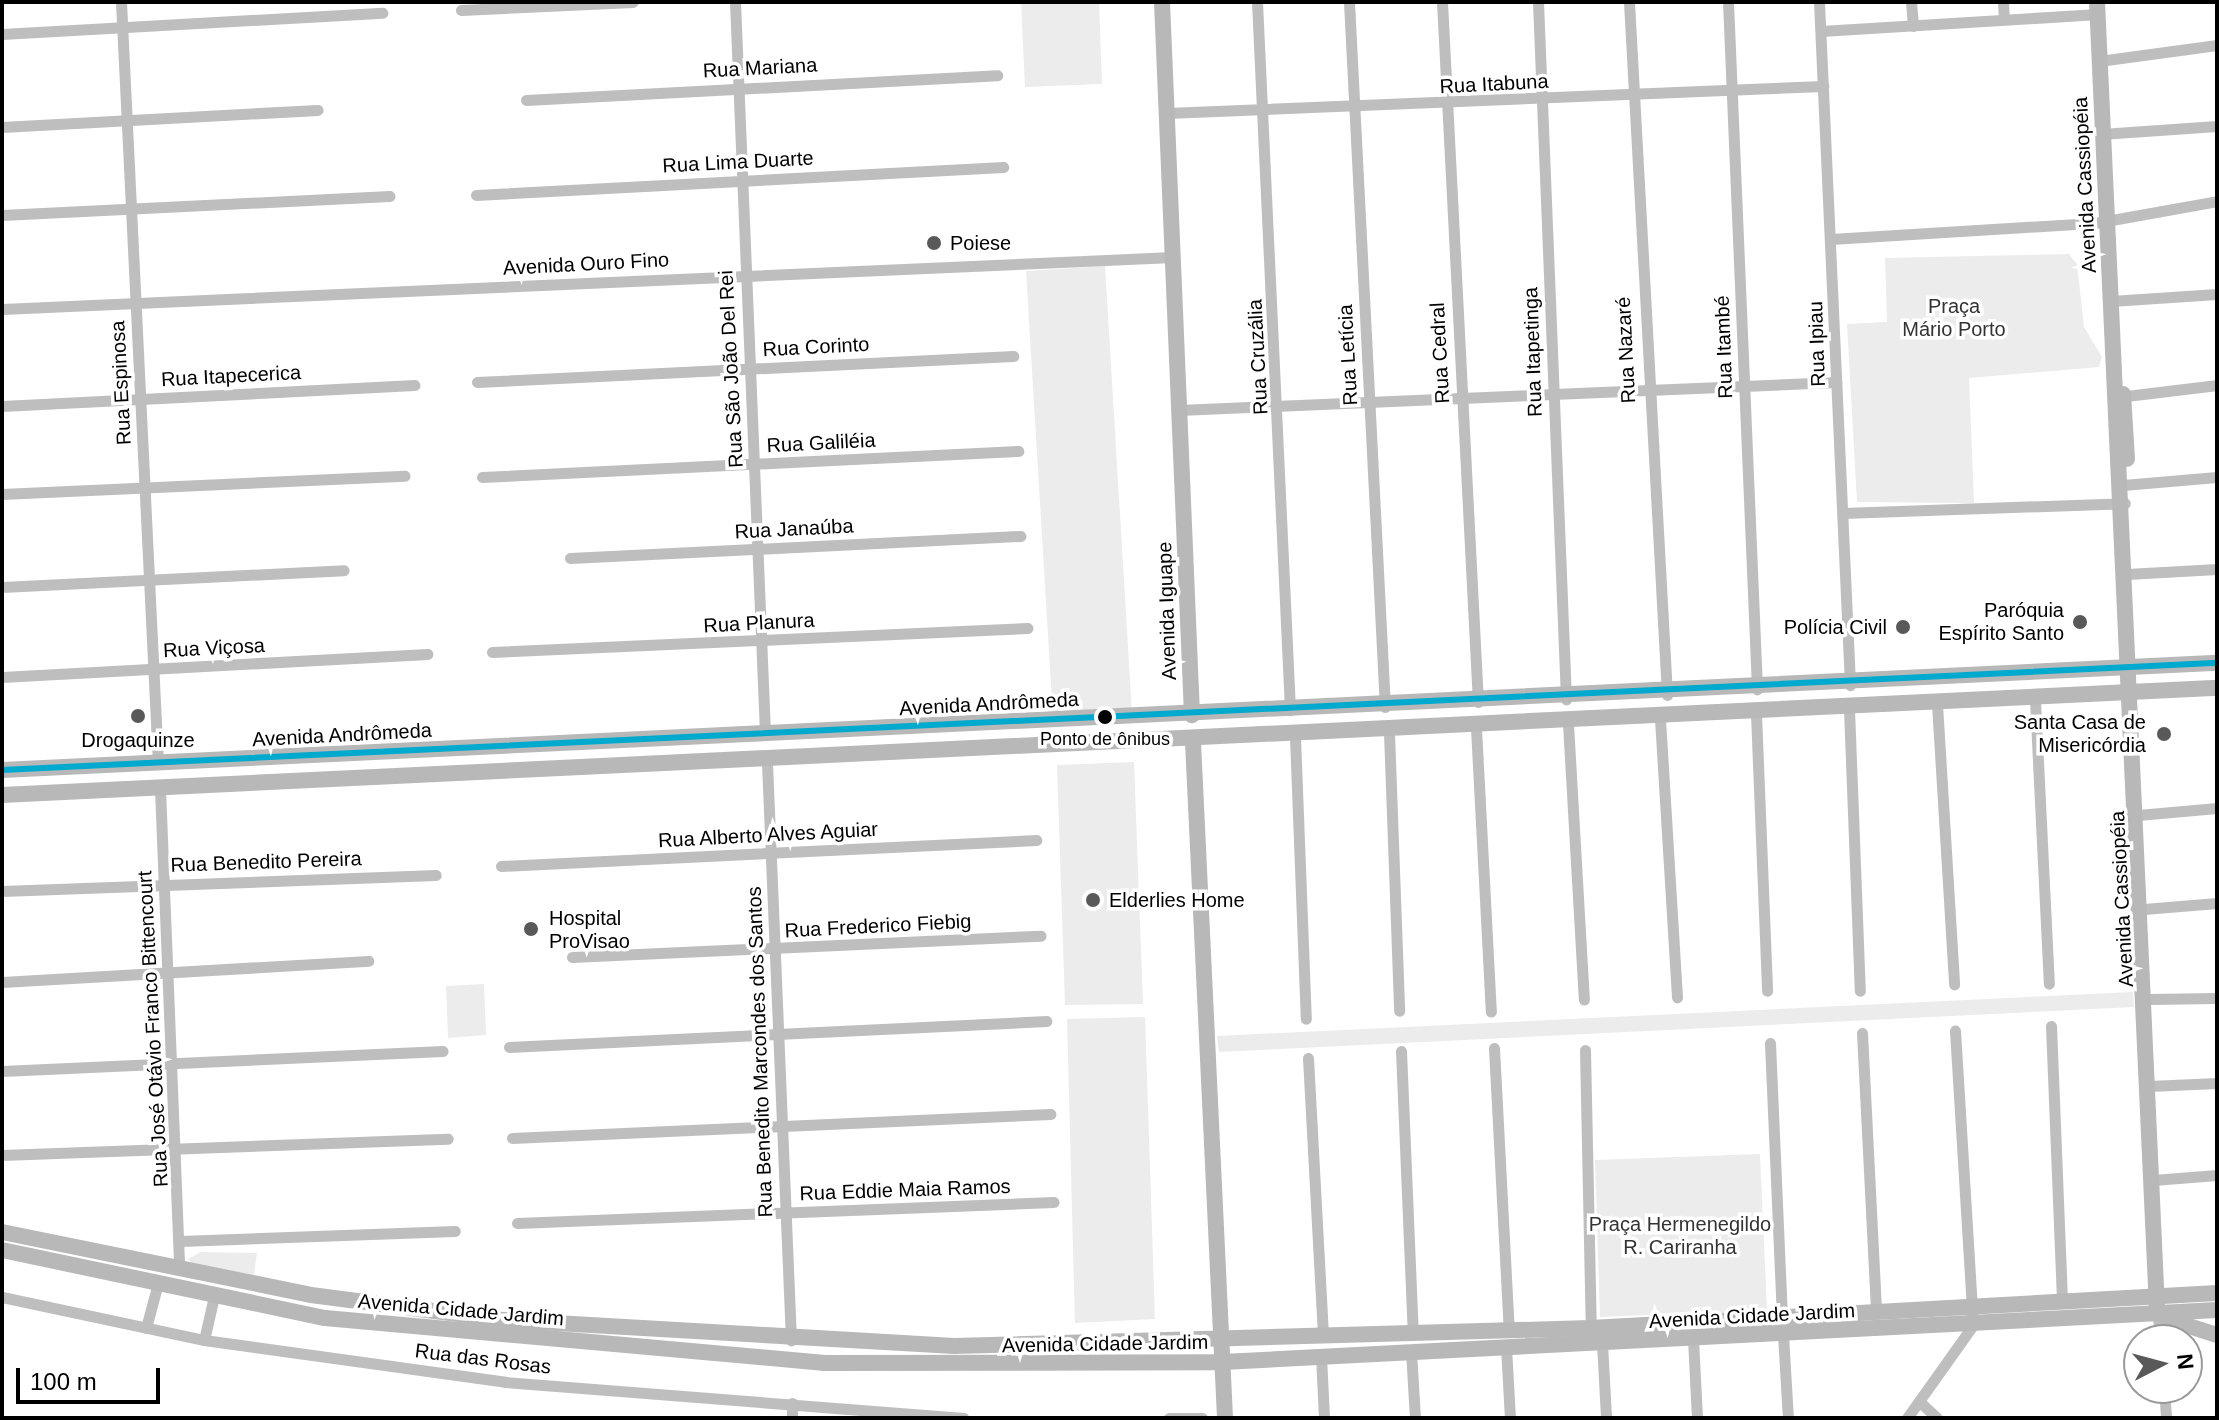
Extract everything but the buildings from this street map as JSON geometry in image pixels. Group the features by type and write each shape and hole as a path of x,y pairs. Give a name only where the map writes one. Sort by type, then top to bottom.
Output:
{"main road":[{"name":"Avenida Iguape","path":"1162,2 1192,715"},
{"name":"Avenida Cassiopéia","path":"2098,8 2105,222 2119,397 2129,672 2144,909 2157,1308"},
{"name":"Avenida Andrômeda","path":"2,770 1324,708 1566,700 2129,672 2217,663"},
{"path":"2016,701 2006,688 2017,678"},
{"path":"1902,683 1903,706"},
{"path":"2,795 401,781 1711,717 2217,688"},
{"path":"1710,693 1711,717"},
{"path":"1301,736 1324,708"},
{"path":"1338,735 1356,708"},
{"path":"1067,748 1069,731 1103,720"},
{"path":"1007,751 1042,743 1037,722"},
{"name":"Avenida Iguape","path":"1193,742 1225,1418"},
{"path":"503,747 515,762 508,775"},
{"path":"401,752 392,769 401,781"},
{"path":"374,753 381,770 374,782"},
{"name":"Avenida Cidade Jardim","path":"2,1232 478,1324 825,1363 1223,1362 1411,1351 1591,1328 1783,1327 2157,1308 2212,1293"},
{"name":"Avenida Cidade Jardim","path":"2,1250 215,1292 325,1318 478,1324"},
{"path":"2209,1311 2212,1293"},
{"name":"Avenida Cidade Jardim","path":"1783,1327 1876,1313 1972,1317 2062,1302 2209,1311"},
{"path":"2157,1308 2217,1335"},
{"name":"Avenida Cidade Jardim","path":"504,1327 954,1346 1413,1332 1602,1343 1693,1339 1752,1328"},
{"path":"1374,1333 1374,1353"}],"street":[{"name":"Rua Espinosa","path":"121,2 158,763"},
{"path":"461,10 633,2"},
{"name":"Rua São João Del Rei","path":"735,2 765,734"},
{"name":"Rua Cruzália","path":"1257,2 1279,406 1290,710"},
{"name":"Rua Letícia","path":"1349,2 1385,707"},
{"name":"Rua Cedral","path":"1442,2 1460,400 1478,702"},
{"name":"Rua Itapetinga","path":"1538,2 1566,700"},
{"name":"Rua Nazaré","path":"1629,2 1645,393 1667,695"},
{"name":"Rua Itambé","path":"1728,2 1757,690"},
{"name":"Rua Ipiau","path":"1819,2 1850,685"},
{"path":"1911,2 1913,26"},
{"path":"2003,2 2004,19"},
{"path":"1821,31 2004,19 2098,8"},
{"path":"2,34 122,30 382,13"},
{"path":"2099,61 2217,45"},
{"name":"Rua Mariana","path":"526,100 737,86 997,75"},
{"name":"Rua Itabuna","path":"1167,113 1447,104 1823,86"},
{"path":"2,127 318,110"},
{"path":"2101,134 2217,126"},
{"name":"Rua Lima Duarte","path":"476,195 1003,167"},
{"path":"2,215 390,196"},
{"path":"1831,239 2105,222 2217,201"},
{"name":"Avenida Ouro Fino","path":"2,309 744,273 1173,257"},
{"path":"2111,301 2217,294"},
{"name":"Rua Corinto","path":"477,382 1013,356"},
{"path":"1179,410 1645,393 1836,382"},
{"name":"Rua Itapecerica","path":"2,406 414,385"},
{"path":"2119,397 2217,385"},
{"name":"Rua Galiléia","path":"482,477 1018,451"},
{"path":"2,494 405,476"},
{"path":"2123,482 2217,477"},
{"path":"1843,513 2125,503"},
{"name":"Rua Janaúba","path":"570,558 1020,536"},
{"path":"2127,574 2217,569"},
{"path":"2,587 344,570"},
{"name":"Rua Planura","path":"492,652 1027,628"},
{"name":"Rua Viçosa","path":"2,677 427,654"},
{"path":"2035,700 2049,984"},
{"path":"1937,704 1954,984"},
{"path":"1849,709 1860,991"},
{"path":"1756,714 1767,991"},
{"name":"Avenida Iguape","path":"1192,715 1193,742"},
{"path":"1660,719 1677,997"},
{"path":"1568,724 1584,1000"},
{"path":"1476,728 1491,1012"},
{"path":"1389,733 1399,1011"},
{"path":"1301,736 1306,1019"},
{"name":"Rua Benedito Marcondes dos Santos","path":"767,763 791,1341"},
{"name":"Rua José Otávio Franco Bittencourt","path":"160,789 177,1146 179,1268"},
{"path":"2138,815 2217,808"},
{"name":"Rua Alberto Alves Aguiar","path":"501,866 1036,840"},
{"name":"Rua Benedito Pereira","path":"2,891 436,875"},
{"path":"2144,909 2217,903"},
{"name":"Rua Frederico Fiebig","path":"572,957 1041,936"},
{"path":"2,982 368,961"},
{"path":"2147,999 2217,998"},
{"path":"509,1047 1046,1021"},
{"path":"2051,1026 2062,1302"},
{"path":"1907,1418 1921,1403 1972,1317 1955,1031"},
{"path":"1862,1033 1876,1313"},
{"path":"1770,1043 1788,1418"},
{"path":"1494,1048 1510,1418"},
{"path":"1585,1050 1591,1328"},
{"path":"2,1071 443,1051"},
{"path":"1401,1051 1413,1332"},
{"path":"1308,1058 1323,1336"},
{"path":"2149,1086 2217,1083"},
{"path":"512,1138 1050,1114"},
{"path":"2,1155 177,1146 448,1139"},
{"path":"2153,1180 2217,1175"},
{"name":"Rua Eddie Maia Ramos","path":"517,1223 1054,1202"},
{"path":"180,1241 455,1231"},
{"path":"146,1328 158,1283"},
{"path":"204,1340 215,1292"},
{"name":"Rua das Rosas","path":"2,1297 204,1340 505,1382 964,1418"},
{"path":"2157,1308 2158,1324"},
{"path":"1693,1339 1697,1418"},
{"path":"1602,1343 1606,1418"},
{"path":"1411,1351 1415,1418"},
{"path":"1321,1356 1324,1418"},
{"path":"792,1403 792,1418"},
{"path":"1921,1403 1937,1418"},
{"path":"1169,1418 1202,1417"}],"green space":[{"path":"1021,2 1099,2 1102,84 1025,87"},
{"name":"Praça Mário Porto","path":"2069,254 2077,264 2084,327 2102,357 2099,367 1969,378 1974,503 1857,502 1847,324 1887,322 1885,258"},
{"path":"1105,266 1132,713 1053,718 1026,271"},
{"path":"1134,762 1143,1004 1065,1005 1057,765"},
{"path":"484,984 486,1035 448,1038 446,986"},
{"path":"2133,992 2134,1007 1219,1052 1217,1036"},
{"path":"1145,1017 1155,1319 1075,1323 1067,1019"},
{"name":"Praça Hermenegildo R. Cariranha","path":"1760,1154 1767,1310 1600,1317 1595,1160"},
{"path":"201,1252 257,1253 254,1275 193,1264 188,1259"}],"transit line":[{"path":"2,770 2217,663"}],"place":[{"name":"Poiese","path":"934,243"},
{"name":"Paróquia Espírito Santo","path":"2080,622"},
{"name":"Polícia Civil","path":"1903,627"},
{"name":"Drogaquinze","path":"138,716"},
{"name":"Ponto de ônibus","path":"1105,717"},
{"name":"Santa Casa de Misericórdia","path":"2164,734"},
{"name":"Elderlies Home","path":"1093,900"},
{"name":"Hospital ProVisao","path":"531,929"}]}
